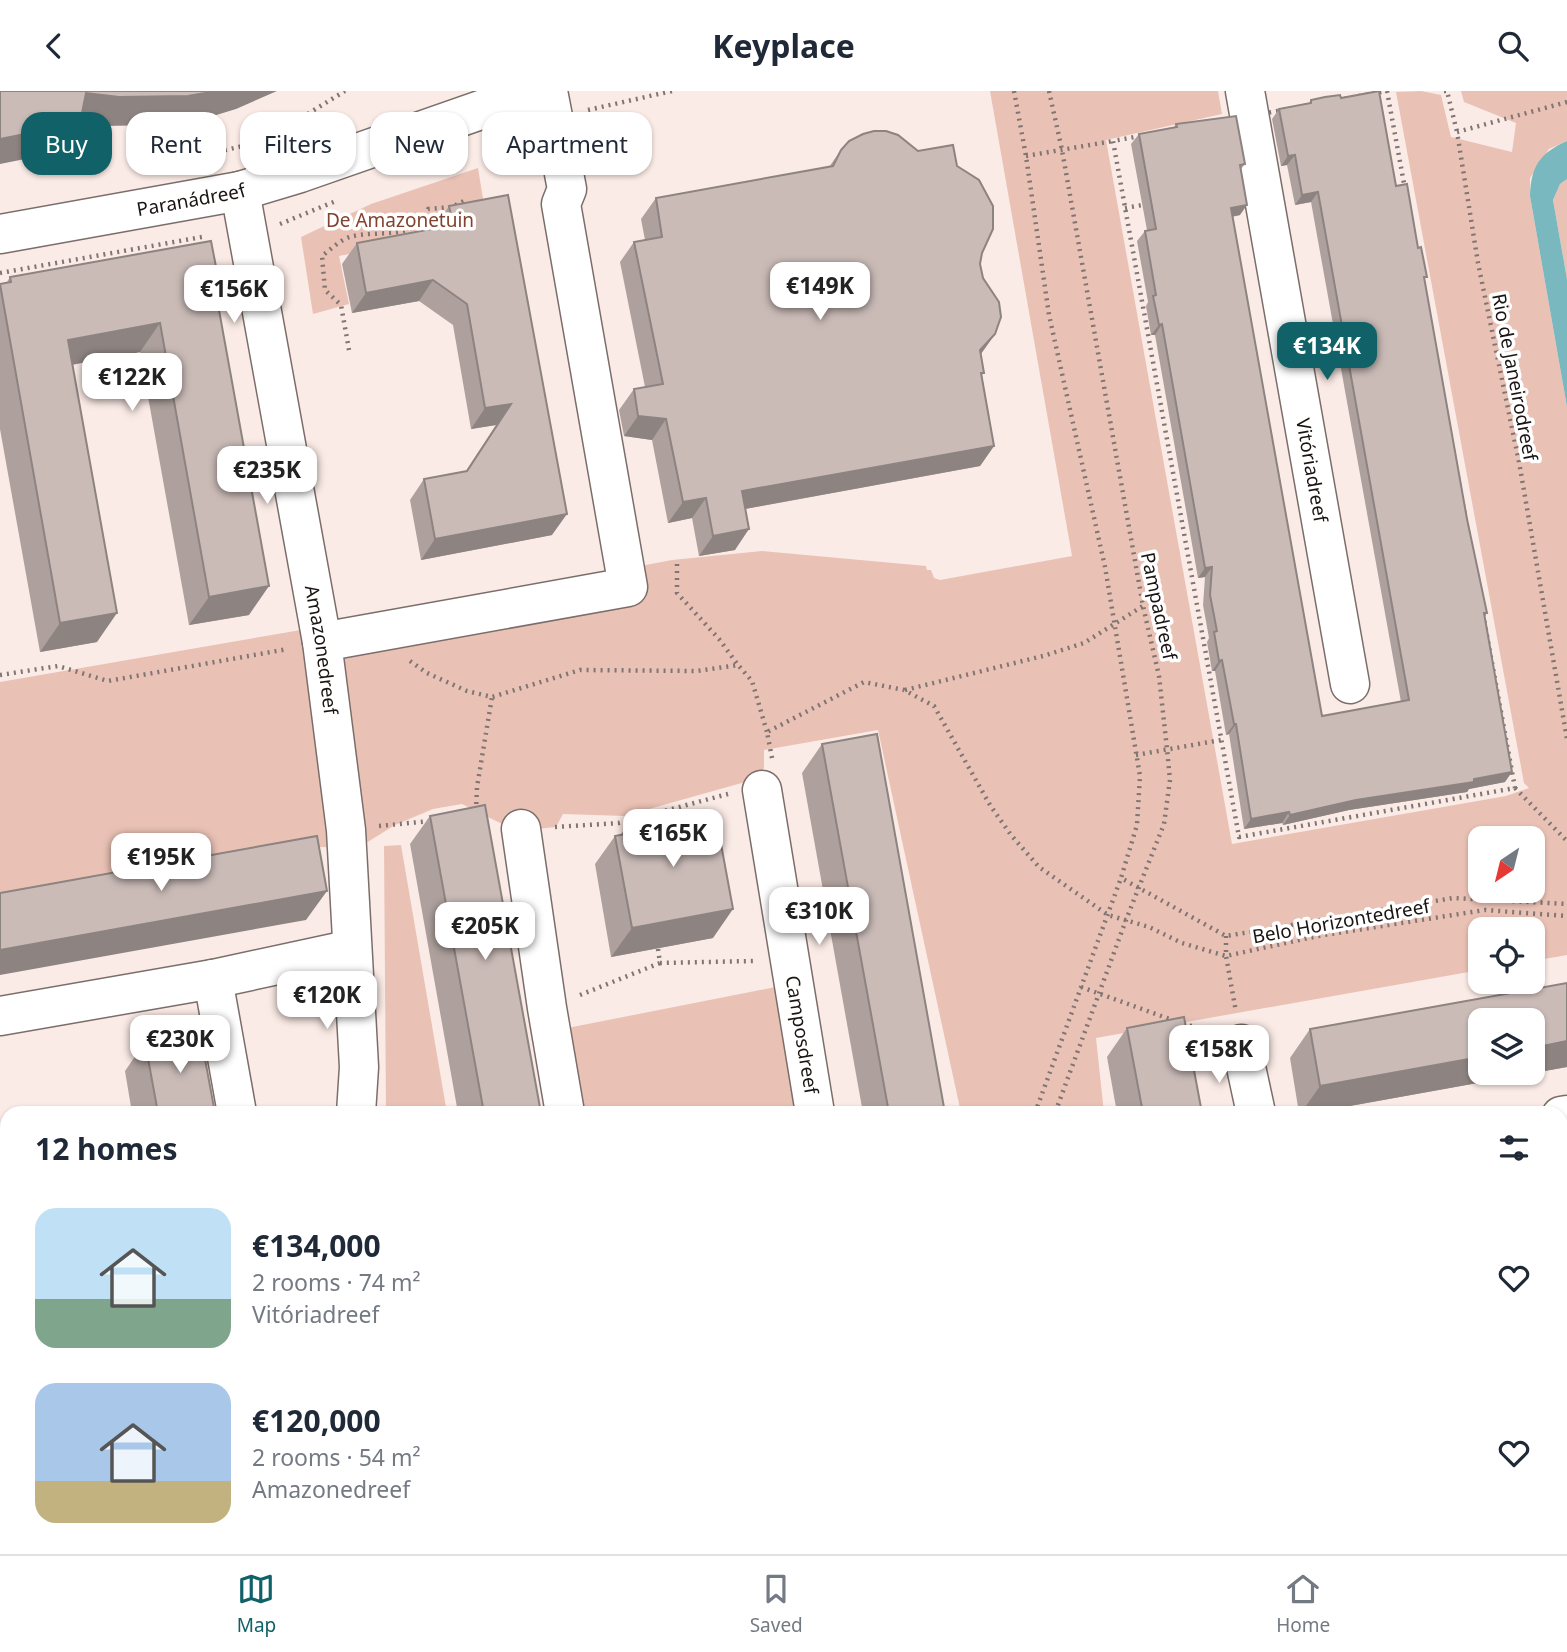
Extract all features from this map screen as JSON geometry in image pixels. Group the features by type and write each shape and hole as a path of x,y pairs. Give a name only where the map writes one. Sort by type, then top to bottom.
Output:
{"street":[{"name":"Paranádreef","path":"0,234 240,191 300,173 535,91"},
{"path":"322,642 628,587 561,204 567,189 548,91"},
{"name":"Vitóriadreef","path":"1245,91 1350,684"},
{"name":"Amazonedreef","path":"240,191 322,642 346,830 359,1067 356,1106"},
{"name":"Camposdreef","path":"762,790 814,1106"},
{"path":"521,829 564,1106"},
{"path":"0,1016 213,979 352,949"},
{"path":"213,979 236,1106"},
{"path":"1241,1044 1254,1106"}],"path":[{"path":"226,151 288,126 345,91"},
{"path":"1014,91 1049,315 1105,567 1140,776 1138,825 1038,1106"},
{"name":"Pampadreef","path":"1049,91 1062,150 1143,605 1159,676 1170,780 1164,824 1058,1106"},
{"name":"Rio de Janeirodreef","path":"1446,91 1457,132 1478,263 1519,462 1567,740"},
{"path":"1457,132 1567,102"},
{"path":"1026,156 1113,141"},
{"path":"349,350 341,305 325,290 322,255 348,237 412,230 425,218 428,209 451,207 464,201"},
{"path":"0,274 286,223"},
{"path":"521,829 619,823 721,795 777,786 767,732 752,681 719,639 677,593 677,564"},
{"path":"767,732 864,682 904,690 1043,656 1084,643 1143,605"},
{"path":"0,675 58,666 108,681 322,642"},
{"path":"407,659 437,678 467,691 492,697 580,670 697,671 738,665"},
{"name":"Belo Horizontedreef","path":"904,690 933,706 1011,835 1040,867 1108,915 1149,927 1182,943 1226,956 1318,936 1485,910 1567,916"},
{"path":"476,820 477,787 492,697"},
{"path":"1489,720 1503,718"},
{"path":"1136,755 1221,740"},
{"path":"1226,766 1239,763"},
{"path":"1515,788 1567,841"},
{"path":"346,830 433,820"},
{"path":"1121,878 1226,936 1453,898 1567,904"},
{"path":"1081,987 1241,1044 1226,956 1226,936"},
{"path":"659,949 660,963"},
{"path":"547,1009 660,963 791,961"}],"green space":[{"path":"990,91 1218,91 1222,114 1106,140 1232,844 1506,796 1529,788 1524,783 1396,92 1421,91 1441,95 1451,137 1512,152 1516,123 1464,102 1461,91 1567,91 1567,141 1549,149 1530,178 1530,196 1567,407 1567,955 1545,959 1545,917 1468,917 1468,972 1096,1038 1103,1106 959,1106 878,730 764,750 764,768 756,779 624,816 563,814 556,827 516,831 462,804 433,809 395,825 358,848 321,847 0,896 0,682 295,631 672,560 762,551 926,566 934,578 940,580 1072,556"},
{"name":"De Amazonetuin","path":"478,168 485,211 431,220 426,239 339,256 349,304 313,314 301,237 371,204 457,175 468,175 468,171"},
{"path":"1567,179 1567,279 1553,200 1560,184"},
{"path":"401,845 446,1106 386,1106 384,846"},
{"path":"791,984 810,1106 569,1106 547,1032"}],"water":[{"path":"1567,141 1567,179 1560,184 1553,200 1567,279 1567,407 1530,196 1532,176 1539,162 1550,150"}],"building":[{"path":"0,91 217,91 188,96 119,97 86,93 82,112 21,112 21,135 0,139"},
{"path":"1379,91 1396,186 1407,184 1418,248 1421,247 1427,277 1424,277 1467,519 1487,613 1484,613 1512,772 1474,779 1474,782 1356,800 1290,815 1289,812 1251,819 1236,724 1214,632 1217,631 1210,595 1212,567 1205,568 1162,324 1159,325 1153,296 1156,295 1145,231 1156,229 1139,134 1177,127 1176,124 1236,116 1245,164 1240,165 1247,205 1231,208 1322,716 1409,700 1318,192 1302,195 1295,155 1288,156 1279,109 1311,103 1311,100 1325,97 1340,95 1341,98"},
{"path":"874,131 898,135 918,151 953,145 957,166 979,180 993,206 993,229 980,264 983,278 999,302 1001,317 995,334 980,350 984,373 981,373 994,446 742,491 749,529 713,536 706,498 683,502 666,419 638,416 634,389 663,384 634,242 662,237 656,198 833,166 849,141"},
{"path":"508,195 567,514 435,539 424,479 467,471 511,404 485,408 467,304 433,280 366,293 357,243 453,225 449,206"},
{"path":"211,241 220,287 215,288 269,586 209,597 160,323 68,340 117,613 60,623 0,284 11,282 10,277"},
{"path":"877,734 944,1106 888,1106 822,744"},
{"path":"485,805 540,1106 483,1106 430,816"},
{"path":"699,811 701,820 716,817 733,909 632,928 615,836 631,833 629,824"},
{"path":"317,836 327,891 0,950 0,893"},
{"path":"1567,983 1567,1041 1545,1046 1545,1008 1468,1008 1468,1059 1320,1086 1310,1029 1506,994 1545,994 1545,987"},
{"path":"1184,1017 1201,1106 1142,1106 1127,1028"},
{"path":"200,1032 214,1106 157,1106 145,1042"}]}
